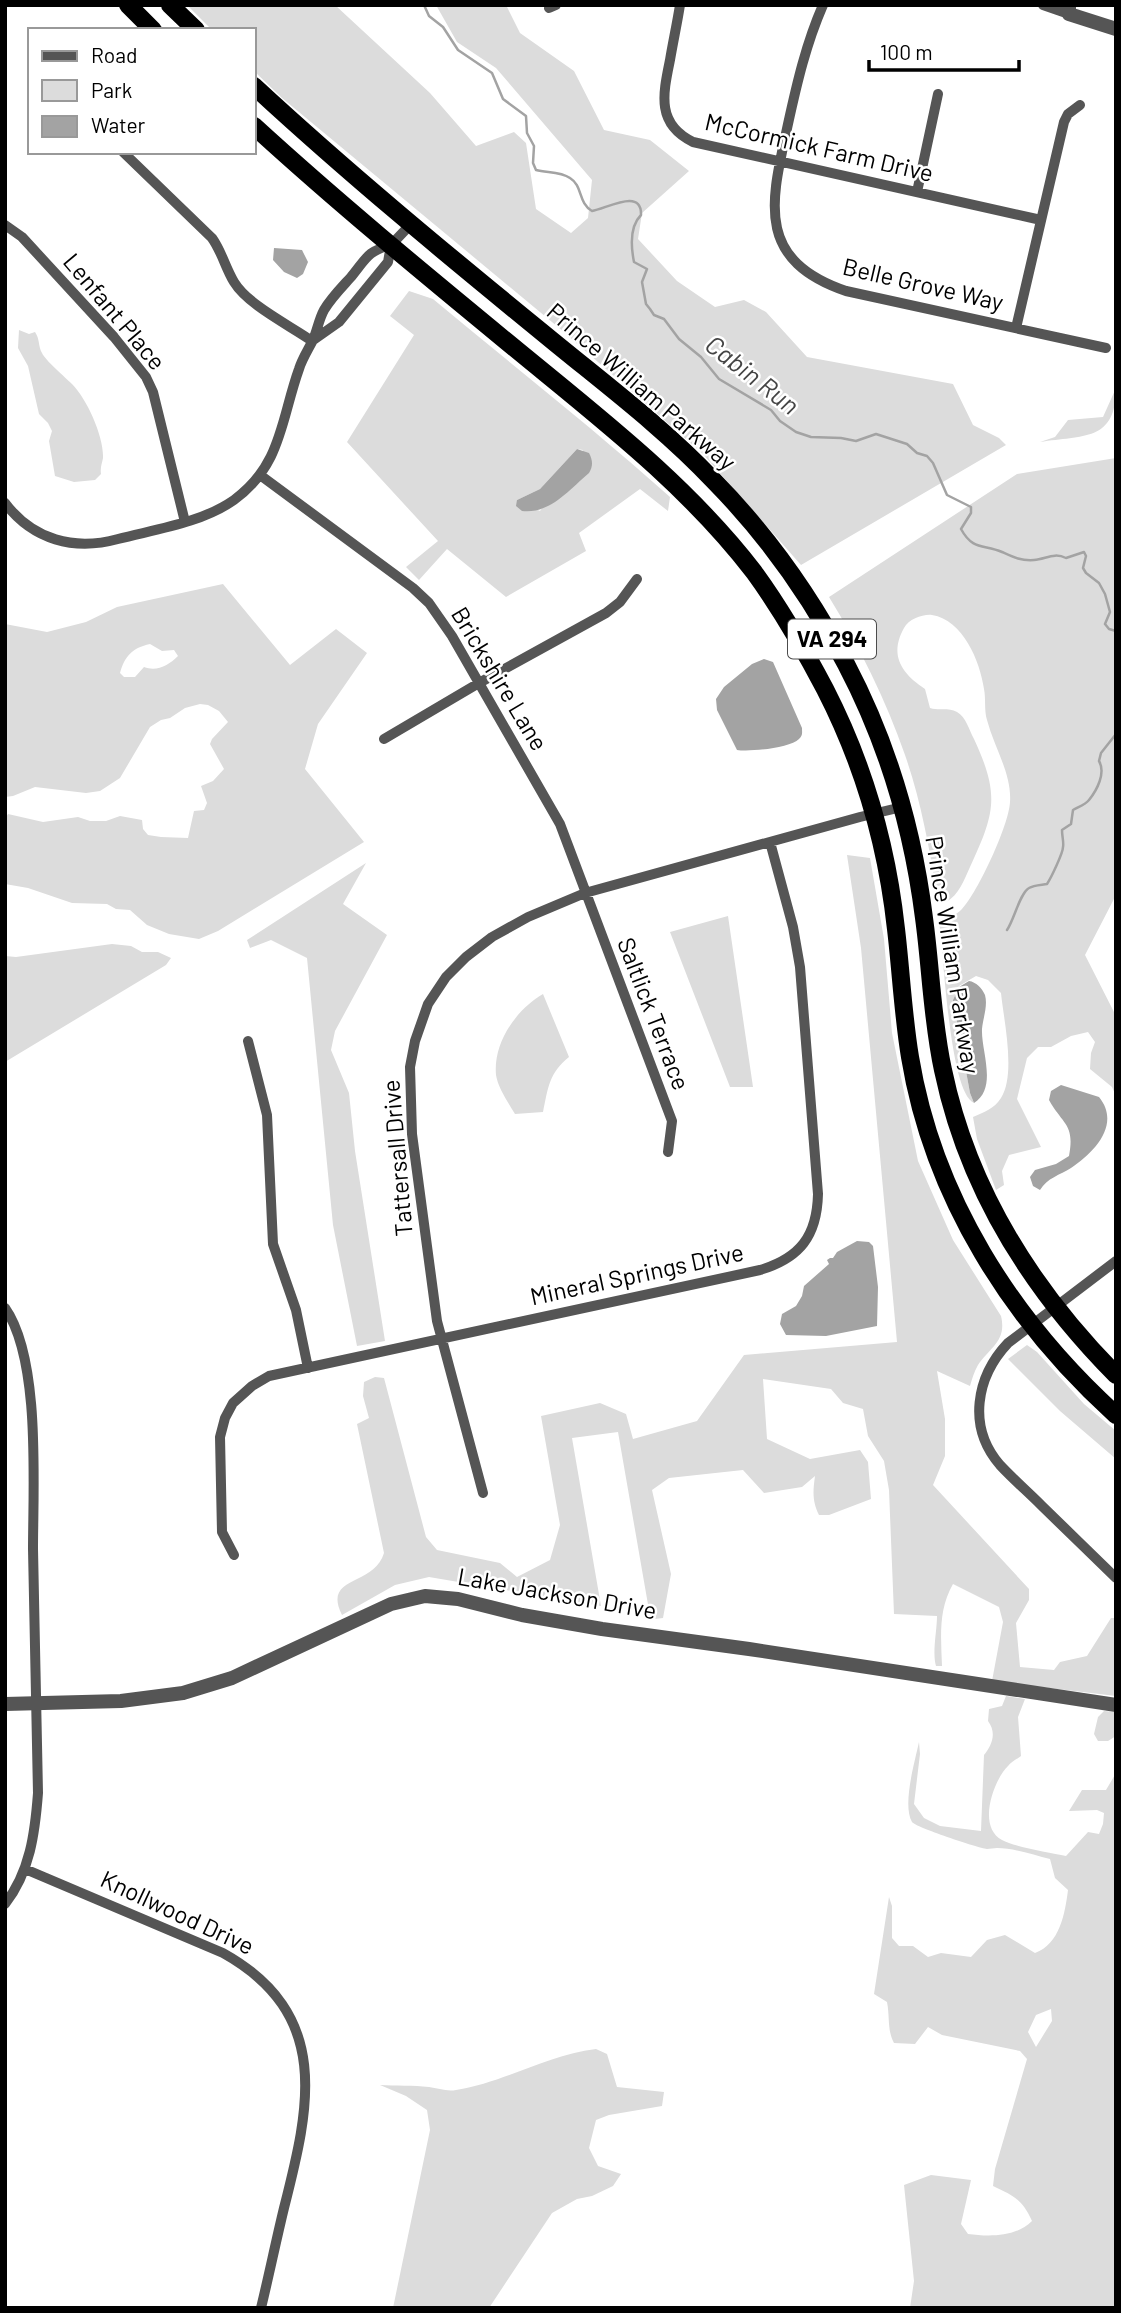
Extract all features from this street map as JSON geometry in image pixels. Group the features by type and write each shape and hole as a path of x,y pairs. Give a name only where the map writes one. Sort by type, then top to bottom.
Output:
{"highway":[{"path":"128,5 151,28"},
{"path":"170,5 193,28"},
{"name":"Prince William Parkway","path":"256,88 411,224 633,406 713,479 741,509 795,579 845,661 877,730 902,807 918,873 937,1039 953,1109 970,1161 1019,1258 1054,1308 1116,1375"},
{"name":"Prince William Parkway","path":"256,128 391,245 653,463 725,537 779,609 814,669 850,746 873,814 891,896 910,1060 927,1127 954,1197 970,1231 1000,1282 1031,1326 1081,1383 1116,1415"}],"street":[{"name":"McCormick Farm Drive","path":"680,5 664,92 665,111 677,132 693,142 1041,220"},
{"name":"Belle Grove Way","path":"822,5 806,46 774,191 775,221 790,256 812,276 846,291 1106,348"},
{"path":"1043,5 1069,10 1116,29"},
{"path":"917,192 938,94"},
{"path":"1016,328 1064,122 1073,107 1080,105"},
{"path":"125,154 212,238 221,250 230,275 241,291 312,341"},
{"path":"5,503 27,526 42,535 69,544 104,543 185,522 220,509 235,499 260,475 269,462 281,436 299,368 324,310 373,250 391,245 411,224"},
{"name":"Lenfant Place","path":"5,225 22,237 114,337 146,377 153,392 185,522"},
{"path":"312,341 339,322 388,262 391,245"},
{"name":"Brickshire Lane","path":"260,475 429,603 452,636 559,824 585,892"},
{"path":"384,739 606,613 620,603 637,579"},
{"name":"Tattersall Drive","path":"483,1493 441,1338 412,1134 410,1067 415,1041 428,1004 446,976 492,937 528,917 585,892 902,807"},
{"name":"Mineral Springs Drive","path":"234,1555 222,1532 219,1451 225,1418 233,1403 252,1386 269,1376 760,1270 780,1264 805,1242 817,1215 818,1194 800,967 793,927 770,842"},
{"name":"Saltlick Terrace","path":"585,892 672,1121 668,1152"},
{"path":"248,1041 267,1115 272,1244 296,1310 308,1367"},
{"path":"1116,1261 998,1354 982,1383 978,1412 985,1440 1000,1464 1116,1578"},
{"path":"5,1308 20,1341 25,1361 32,1426 38,1793 36,1822 25,1869 5,1904"},
{"name":"Lake Jackson Drive","path":"5,1704 155,1698 208,1686 314,1641 391,1604 425,1596 458,1599 522,1615 602,1629 1116,1705"},
{"name":"Knollwood Drive","path":"25,1869 223,1953 247,1966 264,1982 288,2013 302,2049 307,2092 300,2146 261,2308"}],"green space":[{"path":"187,5 335,5 430,93 476,146 514,132 526,143 536,209 571,233 588,218 592,180 496,68 457,42 436,5 506,5 520,33 574,71 604,130 650,140 689,171 642,213 638,239 677,281 715,307 744,300 766,312 807,357 953,384 973,425 999,438 1006,445 801,565 703,454 558,327 282,98 256,73 256,28 210,28"},
{"path":"409,291 433,299 670,497 668,511 640,489 579,533 586,551 506,597 447,549 419,580 406,567 438,541 347,442 414,335 390,316","holes":["577,449 583,450 540,511 517,500 540,489"]},
{"path":"19,330 29,334 35,332 44,356 72,384 89,408 103,449 101,474 95,480 74,482 55,476 49,441 52,431 39,414 28,366 18,348"},
{"path":"1116,388 1110,418 1103,427 1083,436 1040,442 1055,437 1068,420 1103,417"},
{"path":"1116,458 1116,895 1085,955 1116,1016 1116,1096 1112,1087 1090,1069 1095,1042 1088,1032 1071,1036 1051,1047 1038,1047 1027,1058 1017,1099 1041,1147 1009,1155 1002,1171 1004,1185 996,1190 977,1139 973,1117 988,1110 1001,1098 1008,1076 1008,1047 1001,993 988,980 976,976 959,986 953,1000 974,1103 966,1093 953,1049 939,922 957,913 969,900 992,858 1010,802 1008,781 987,720 979,666 961,633 943,618 921,616 904,628 898,647 900,663 909,677 925,689 930,708 954,711 963,717 982,758 991,790 985,832 961,887 946,902 939,899 936,890 920,805 898,734 871,674 829,597 1017,474"},
{"path":"223,584 290,665 336,629 367,653 318,724 305,769 364,842 218,931 199,939 169,934 147,925 130,910 116,909 107,904 72,903 28,888 5,884 5,819 8,814 43,822 78,817 90,821 106,821 120,816 142,820 143,829 148,835 188,838 194,811 204,810 207,803 201,786 213,781 224,769 210,744 228,722 219,711 200,704 185,708 150,727 120,778 100,791 86,793 35,787 5,797 5,624 47,632 86,622 117,607","holes":["150,644 162,651 174,650 178,656 162,667 144,667 135,677 124,677 120,673 127,657 134,650"]},
{"path":"847,855 870,858 884,939 892,1033 918,1161 953,1240 1001,1316 1000,1338 978,1365 970,1386 937,1371 945,1419 945,1456 933,1485 1029,1589 1029,1600 1016,1623 1020,1667 1054,1670 1060,1662 1087,1656 1111,1618 1116,1618 1116,1696 992,1681 1003,1622 999,1607 953,1584 943,1614 942,1666 936,1666 937,1616 894,1614 889,1490 884,1461 868,1436 863,1409 843,1403 831,1389 763,1379 767,1439 810,1459 860,1450 868,1462 871,1499 829,1515 819,1515 814,1496 815,1476 802,1487 764,1493 743,1470 669,1478 652,1490 671,1574 663,1618 655,1619 650,1616 618,1432 572,1438 601,1606 429,1577 395,1585 342,1615 338,1602 339,1593 379,1564 384,1553 357,1424 369,1418 363,1396 364,1382 375,1377 384,1378 426,1537 437,1550 500,1563 517,1577 550,1560 560,1525 541,1416 600,1403 626,1414 633,1439 697,1421 744,1355 897,1342 861,948"},
{"path":"366,863 343,904 387,935 335,1031 331,1050 349,1093 355,1151 385,1341 357,1346 333,1225 307,958 271,940 250,948 247,940"},
{"path":"728,916 753,1087 730,1087 670,932"},
{"path":"112,944 131,946 142,952 158,952 171,958 166,965 5,1062 5,956 16,957"},
{"path":"543,994 569,1057 553,1075 543,1112 515,1114 497,1080 498,1051 516,1018 533,1000"},
{"path":"1027,1345 1037,1352 1084,1404 1116,1431 1116,1459 1060,1411 1008,1359"},
{"path":"1006,1696 1025,1699 1018,1717 1021,1756 1002,1773 990,1804 990,1825 994,1834 1002,1840 1066,1856 1088,1832 1099,1834 1104,1813 1097,1810 1069,1811 1082,1790 1106,1790 1116,1773 1116,2308 910,2308 914,2281 904,2185 931,2175 971,2180 961,2224 968,2234 1002,2235 1018,2230 1032,2221 1017,2199 993,2186 995,2169 1027,2059 1020,2051 942,2035 928,2027 915,2044 894,2043 887,2002 874,1994 889,1897 892,1906 892,1938 899,1946 913,1946 928,1957 941,1953 971,1957 987,1940 1005,1935 1035,1953 1050,1943 1060,1927 1068,1890 1055,1878 1050,1859 1010,1849 987,1849 960,1841 916,1825 909,1814 910,1783 919,1742 914,1804 924,1818 940,1826 981,1831 984,1755 993,1734 988,1721 989,1709 1002,1706","holes":["1051,2009 1052,2021 1036,2047 1028,2032 1036,2015"]},
{"path":"1104,1711 1116,1712 1116,1736 1108,1741 1098,1741 1094,1734 1098,1717"},
{"path":"596,2049 607,2054 617,2087 664,2092 662,2106 609,2115 596,2120 589,2148 598,2166 621,2174 613,2186 592,2196 577,2199 552,2213 489,2308 393,2308 430,2130 427,2110 406,2096 380,2085 456,2090 492,2081 560,2057"}],"water":[{"path":"274,248 302,250 308,262 303,274 297,278 284,272 273,260"},
{"path":"577,449 589,453 592,463 589,473 550,505 532,511 522,511 516,506 517,500 540,489"},
{"path":"764,659 773,662 802,728 802,735 794,742 779,747 737,750 717,710 716,699 724,687 752,664"},
{"path":"969,981 980,988 986,999 982,1038 987,1079 981,1096 974,1103 953,1000 959,987"},
{"path":"1061,1085 1099,1097 1105,1107 1106,1127 1089,1154 1050,1180 1040,1190 1033,1186 1030,1177 1035,1170 1056,1164 1069,1156 1069,1131 1049,1100 1051,1091"},
{"path":"857,1241 869,1242 873,1246 878,1287 877,1326 826,1336 786,1335 780,1324 782,1314 796,1306 804,1286 829,1264 827,1260"}],"waterway":[{"name":"Cabin Run","path":"424,5 429,16 443,27 458,50 492,73 503,99 526,116 527,133 534,146 533,163 536,170 558,173 570,178 577,185 584,204 592,211 630,201 636,202 640,207 641,215 634,225 632,244 634,262 647,269 642,282 646,304 654,315 664,319 679,339 701,357 719,379 771,410 780,421 796,432 811,437 856,441 876,434 907,444 917,453 927,456 933,463 947,495 971,507 971,513 961,529 974,544 1025,560 1054,556 1066,558 1084,552 1086,556 1083,568 1099,583 1105,594 1110,612 1105,624 1116,631"},
{"path":"1007,930 1026,891 1049,881 1062,850 1062,830 1071,824 1073,810 1087,802 1095,791 1102,771 1099,761 1101,753 1116,734"}]}
